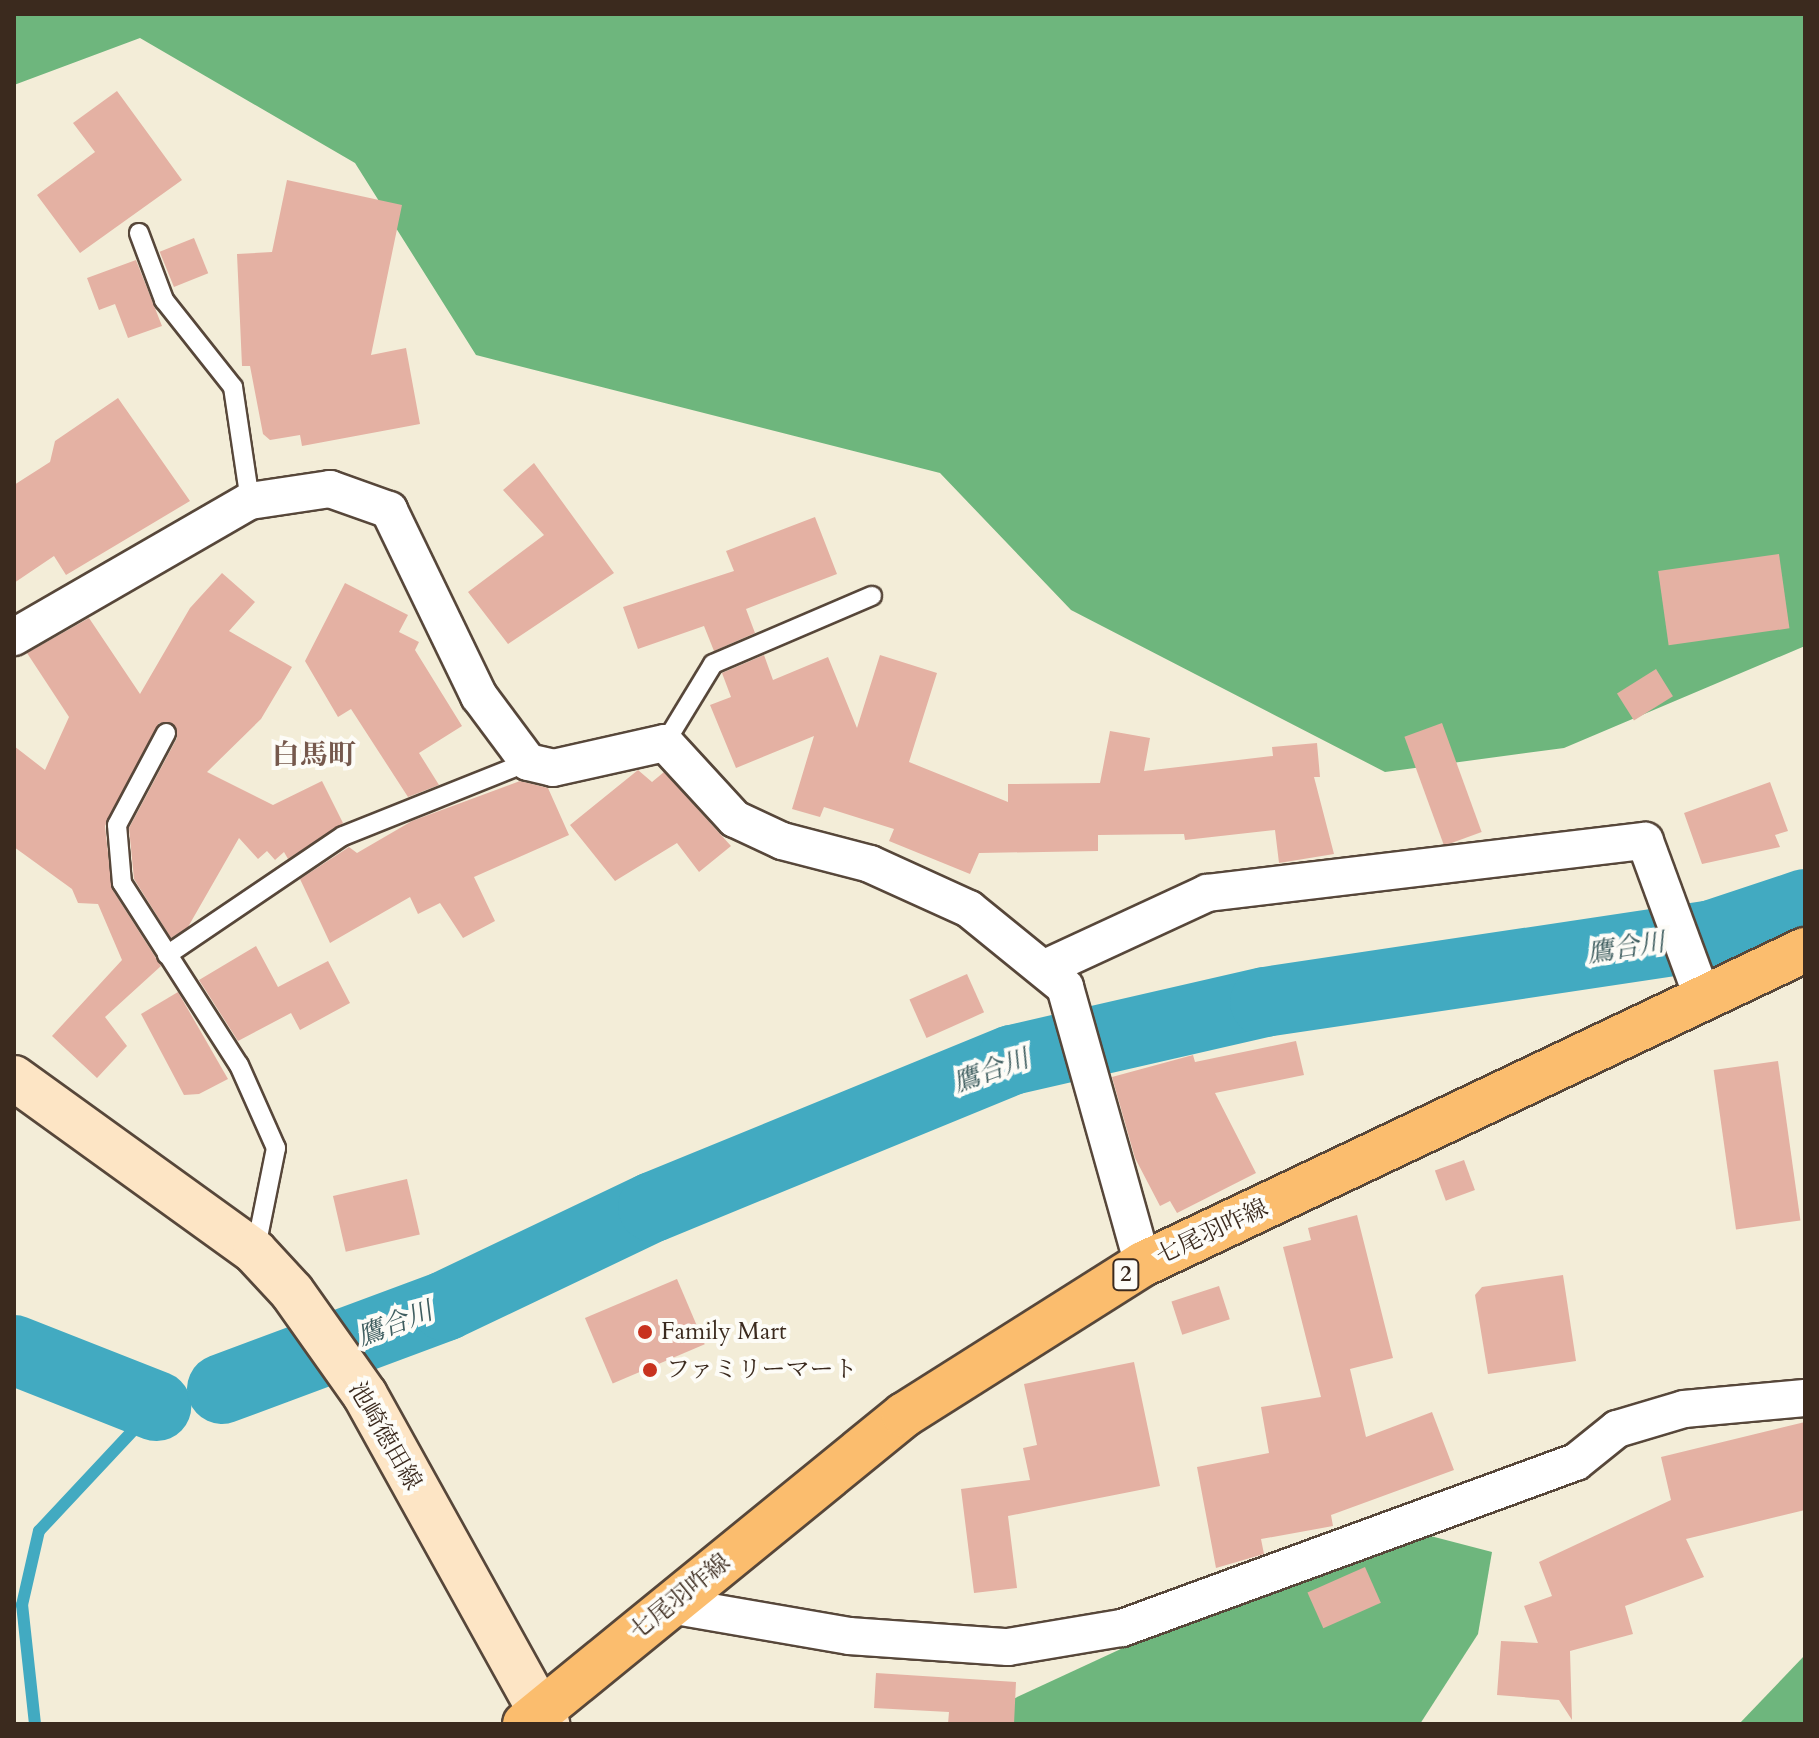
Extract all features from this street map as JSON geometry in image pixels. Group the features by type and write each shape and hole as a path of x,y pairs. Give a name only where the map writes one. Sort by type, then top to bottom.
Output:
{"main road":[{"name":"七尾羽咋線","path":"537,1720 670,1605 904,1415 1143,1264 1805,950"},
{"name":"池崎徳田線","path":"14,1078 255,1252 292,1292 365,1395 537,1720"}],"street":[{"path":"14,637 250,501 330,489 389,510 479,696 528,762 553,768 665,743 735,819 782,841 870,864 969,909 1065,987 1143,1264"},
{"path":"1045,968 1207,893 1645,841 1702,997"},
{"path":"670,1605 849,1636 1008,1647 1122,1628 1576,1462 1617,1429 1684,1409 1805,1398"}],"lane":[{"path":"139,233 164,300 233,387 250,501"},
{"path":"665,743 713,664 872,596"},
{"path":"166,733 117,825 122,883 239,1065 276,1148 255,1252"},
{"path":"167,955 343,836 528,762"}],"green space":[{"path":"14,14 1805,14 1805,646 1564,748 1385,772 1071,610 940,473 476,355 355,163 140,38 14,85"},
{"path":"1419,1533 1492,1552 1478,1634 1420,1724 959,1724 1356,1540"},
{"path":"1805,1655 1805,1724 1739,1724"}],"building":[{"path":"117,91 182,180 80,253 37,195 95,152 73,123"},
{"path":"287,180 402,205 371,355 406,348 420,424 302,446 300,435 270,440 263,434 250,366 242,366 237,254 272,252"},
{"path":"194,238 208,273 174,287 160,252"},
{"path":"136,260 162,326 128,338 115,304 99,310 87,278"},
{"path":"118,398 190,501 66,575 54,556 14,583 14,485 50,462 55,441"},
{"path":"534,463 614,573 508,644 468,592 544,535 503,490"},
{"path":"815,517 837,574 746,609 755,633 714,651 704,626 638,649 623,607 734,571 726,551"},
{"path":"1779,554 1789,628 1669,645 1658,571"},
{"path":"222,573 255,602 229,631 292,667 261,719 207,772 273,805 322,781 343,823 288,859 284,852 275,860 267,851 258,859 239,838 188,927 171,938 134,879 129,828 177,738 172,723 159,723 105,826 112,889 161,966 105,1017 127,1046 97,1078 52,1036 122,960 98,904 78,903 72,889 14,847 14,746 45,770 69,717 27,653 89,618 140,694 190,608"},
{"path":"345,583 408,615 399,632 419,642 415,650 462,726 419,753 439,785 408,797 351,709 338,717 305,661"},
{"path":"764,655 773,680 828,657 857,728 880,655 937,673 909,762 1008,802 1008,784 1100,783 1110,731 1150,738 1144,771 1273,756 1272,747 1317,743 1320,777 1314,777 1334,854 1279,863 1275,830 1185,840 1184,834 1098,835 1098,851 979,853 970,874 889,841 894,829 824,807 820,817 792,809 814,736 736,768 710,705 731,697 722,673"},
{"path":"1656,669 1673,696 1634,721 1617,693"},
{"path":"1442,723 1482,832 1444,846 1404,737"},
{"path":"638,770 652,782 664,772 731,846 699,872 677,843 615,881 570,825"},
{"path":"520,781 548,788 569,835 474,877 495,921 463,938 440,903 418,914 410,897 330,943 300,879 349,847 357,853 412,821"},
{"path":"1770,782 1788,831 1775,835 1780,847 1702,864 1684,813"},
{"path":"256,946 278,987 328,961 350,1003 300,1030 291,1013 238,1041 199,980"},
{"path":"967,974 984,1012 927,1038 909,1000"},
{"path":"178,992 228,1079 199,1094 184,1095 141,1014"},
{"path":"1296,1041 1304,1075 1215,1093 1256,1173 1177,1213 1170,1201 1160,1206 1135,1158 1112,1077 1193,1055 1195,1062"},
{"path":"1778,1061 1800,1220 1736,1229 1714,1070"},
{"path":"1464,1160 1475,1190 1446,1201 1435,1171"},
{"path":"407,1179 420,1235 346,1252 333,1196"},
{"path":"1357,1215 1393,1358 1350,1369 1366,1437 1432,1412 1454,1470 1331,1515 1333,1526 1261,1539 1264,1554 1216,1568 1197,1467 1269,1453 1261,1407 1321,1397 1283,1247 1311,1240 1308,1228"},
{"path":"1563,1275 1576,1361 1488,1374 1475,1295 1482,1287"},
{"name":"Family Mart","path":"677,1279 705,1344 613,1383 585,1318"},
{"path":"1219,1286 1230,1319 1182,1335 1171,1301"},
{"path":"1134,1362 1160,1486 1008,1516 1017,1588 974,1593 961,1489 1030,1480 1023,1448 1037,1445 1024,1384"},
{"path":"1805,1422 1805,1510 1686,1539 1704,1577 1625,1606 1633,1634 1570,1651 1572,1720 1559,1700 1497,1695 1501,1641 1538,1643 1524,1606 1552,1596 1539,1562 1671,1500 1661,1457"},
{"path":"1365,1567 1381,1603 1323,1628 1307,1593"},
{"path":"876,1673 1016,1682 1014,1724 948,1724 949,1712 874,1708"}],"waterway":[{"name":"鷹合川","path":"222,1389 445,1306 653,1207 1012,1060 1265,1002 1712,935 1805,904"},
{"path":"14,1350 156,1406"},
{"path":"35,1724 22,1605 39,1531 156,1406 222,1389"}],"place":[{"name":"Family Mart","path":"645,1332"},
{"name":"ファミリーマート","path":"650,1370"}],"district":[{"name":"白馬町","path":"314,755"}]}
